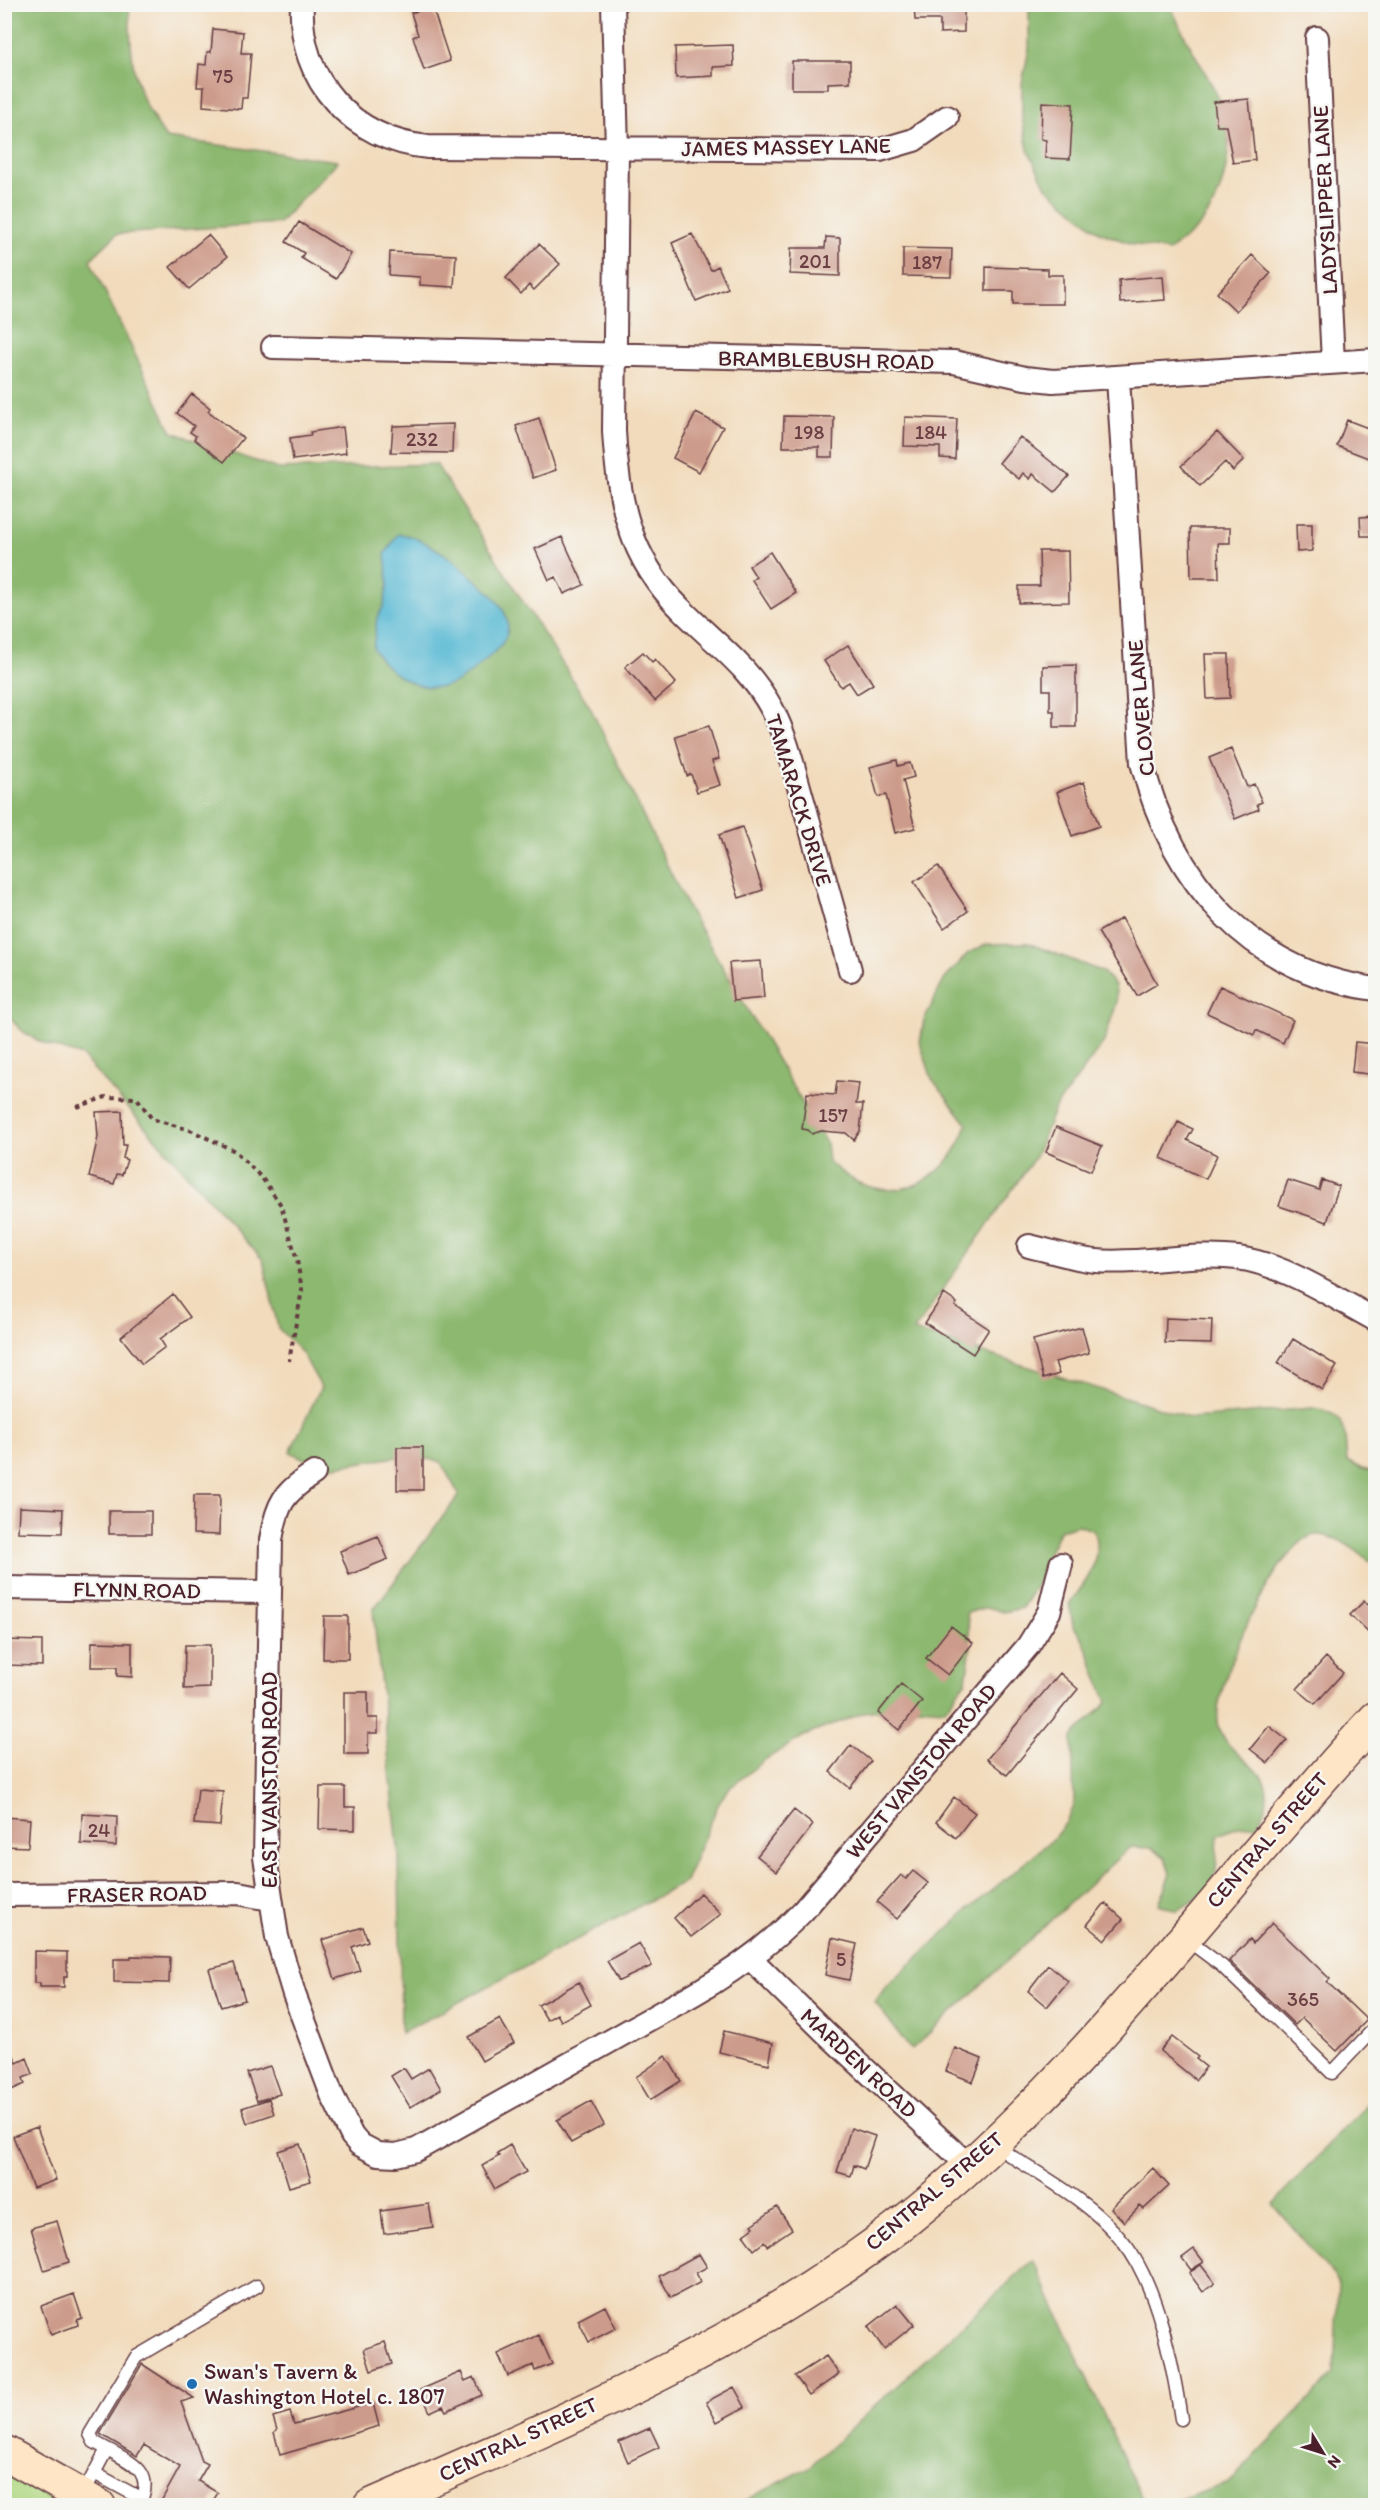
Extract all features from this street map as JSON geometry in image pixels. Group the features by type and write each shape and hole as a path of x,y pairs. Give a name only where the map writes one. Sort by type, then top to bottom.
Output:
{"main road":[{"name":"CENTRAL STREET","path":"370,2505 551,2426 740,2329 794,2297 894,2229 993,2145 1092,2046 1318,1781 1376,1718"},
{"path":"4,2452 92,2491"}],"street":[{"name":"JAMES MASSEY LANE","path":"302,4 306,50 319,80 347,115 385,138 428,147 880,150 914,140 948,117"},
{"name":"TAMARACK DRIVE","path":"613,4 617,149 614,356 617,476 630,531 646,565 666,593 742,666 774,713 788,749 850,970"},
{"name":"LADYSLIPPER LANE","path":"1317,38 1333,362"},
{"name":"BRAMBLEBUSH ROAD","path":"273,347 954,362 1025,378 1053,381 1376,360"},
{"name":"CLOVER LANE","path":"1118,378 1142,763 1151,798 1187,871 1230,922 1265,949 1305,970 1347,984 1376,989"},
{"path":"1029,1246 1098,1261 1182,1256 1256,1262 1329,1295 1376,1320"},
{"name":"EAST VANSTON ROAD","path":"314,1473 291,1488 281,1501 274,1519 271,1540 265,1857 278,1943 294,1994 341,2116 359,2144 387,2156 416,2150 694,1994 750,1958"},
{"name":"WEST VANSTON ROAD","path":"750,1958 803,1911 1028,1646 1049,1612 1062,1564"},
{"name":"FLYNN ROAD","path":"4,1588 270,1592"},
{"name":"FRASER ROAD","path":"4,1895 238,1893 270,1899"},
{"name":"MARDEN ROAD","path":"750,1958 817,2025 969,2166"}],"lane":[{"path":"1184,1937 1222,1966 1332,2073 1370,2033"},
{"path":"993,2145 1095,2214 1113,2230 1132,2253 1153,2301 1168,2349 1181,2420"},
{"path":"107,2449 92,2491 140,2502 145,2482 143,2474 134,2464 107,2449 94,2442 90,2434 136,2357 257,2286"}],"path":[{"path":"77,1107 106,1097 137,1098 152,1119 190,1130 235,1151 262,1178 281,1204 297,1260 302,1290 289,1361"}],"green space":[{"path":"4,5 129,5 131,44 139,89 145,104 166,138 338,161 279,223 117,234 90,260 172,432 278,469 436,464 590,707 689,910 826,1143 828,1162 859,1183 877,1188 895,1189 911,1186 926,1179 951,1156 967,1124 932,1079 920,1043 924,1020 944,980 968,953 987,944 1028,943 1103,972 1115,985 1117,1002 1104,1042 1055,1108 1035,1157 914,1331 1192,1418 1313,1408 1324,1410 1333,1414 1342,1425 1347,1461 1362,1469 1375,1472 1375,1565 1340,1541 1316,1535 1301,1542 1284,1560 1251,1616 1226,1679 1219,1704 1218,1722 1223,1737 1262,1777 1267,1790 1266,1805 1257,1825 1238,1827 1218,1835 1216,1872 1210,1890 1177,1911 1159,1904 1170,1874 1165,1857 1151,1848 1130,1847 911,2050 875,2002 884,1989 968,1910 1052,1840 1065,1824 1074,1806 1072,1737 1107,1702 1084,1642 1073,1625 1069,1604 1087,1579 1095,1561 1094,1531 1078,1525 1060,1530 1045,1560 1041,1577 1022,1608 1004,1612 987,1607 967,1613 971,1646 966,1681 945,1709 903,1706 865,1712 804,1736 766,1759 727,1790 718,1805 685,1882 401,2033 399,1857 373,1610 459,1495 440,1461 404,1456 323,1468 290,1452 321,1387 302,1353 278,1328 263,1260 82,1056 47,1045 26,1034 10,1017 5,1006"},
{"path":"1029,5 1171,5 1222,107 1226,122 1228,154 1221,186 1207,215 1198,227 1169,251 1132,244 1099,232 1046,187 1028,150 1022,116 1022,83 1029,49"},
{"path":"1375,2096 1375,2505 1165,2505 1229,2483 1334,2374 1338,2281 1273,2204"},
{"path":"1033,2260 1145,2505 737,2505 809,2467"},
{"path":"5,2468 74,2505 5,2505"}],"water":[{"path":"398,534 423,542 457,563 495,598 507,620 507,633 498,648 468,675 450,685 437,687 412,683 389,668 373,648 377,618 384,605 388,583 385,554"}],"building":[{"path":"914,4 958,4 958,9 964,8 964,32 940,33 940,20 915,20"},
{"path":"432,6 450,61 424,70 413,37 418,35 411,13"},
{"path":"213,29 243,32 241,53 251,53 247,98 242,98 241,109 203,106 204,87 197,87 199,64 206,65 207,52 211,52"},
{"path":"733,45 734,66 713,67 713,76 676,78 675,47"},
{"path":"792,61 850,61 850,82 828,83 828,89 792,89"},
{"path":"1249,99 1255,160 1233,163 1226,126 1217,126 1214,102"},
{"path":"1042,102 1073,104 1070,159 1045,158 1046,140 1041,139"},
{"path":"299,222 351,254 336,279 301,258 304,253 286,242"},
{"path":"692,234 711,270 718,266 728,288 696,301 672,243"},
{"path":"208,235 227,257 189,289 170,267"},
{"path":"826,237 840,238 840,276 790,274 791,248 825,248"},
{"path":"539,244 560,264 534,290 529,285 521,294 506,278"},
{"path":"903,248 952,249 951,277 903,276"},
{"path":"390,252 456,255 454,287 420,285 420,277 389,275"},
{"path":"1252,255 1271,273 1236,311 1217,293"},
{"path":"986,267 1048,269 1048,275 1063,275 1063,304 1013,304 1013,291 986,291"},
{"path":"1163,276 1165,300 1120,303 1119,280"},
{"path":"192,394 210,408 208,411 243,438 224,462 194,439 196,436 190,432 194,426 177,413"},
{"path":"696,413 723,427 699,472 673,458"},
{"path":"784,416 834,417 833,457 819,457 819,447 783,447"},
{"path":"905,417 957,419 955,459 940,458 940,447 904,446"},
{"path":"539,418 556,470 533,478 516,426"},
{"path":"1347,420 1376,431 1376,461 1337,446"},
{"path":"453,424 452,453 391,452 393,426"},
{"path":"343,427 346,453 293,460 290,438 311,435 310,432"},
{"path":"1217,432 1244,460 1233,471 1225,462 1200,486 1181,466"},
{"path":"1020,437 1069,476 1055,492 1033,474 1030,479 1023,473 1019,479 999,463"},
{"path":"1376,516 1376,536 1361,536 1360,517"},
{"path":"1296,524 1312,524 1312,551 1297,552"},
{"path":"1190,528 1230,528 1230,543 1218,543 1219,578 1191,578"},
{"path":"562,537 584,585 564,594 556,577 549,580 535,549"},
{"path":"1039,551 1068,551 1069,602 1019,603 1019,586 1040,586"},
{"path":"770,552 796,593 771,609 752,580 756,577 749,566"},
{"path":"848,645 873,684 857,694 849,682 841,687 824,661"},
{"path":"643,652 652,662 655,659 676,683 655,701 625,667"},
{"path":"1205,654 1229,654 1230,698 1207,699"},
{"path":"1076,665 1076,727 1054,727 1054,711 1050,711 1050,690 1043,690 1043,666"},
{"path":"709,726 719,759 712,761 720,785 697,792 691,774 687,776 675,736"},
{"path":"1231,749 1247,787 1254,784 1262,802 1257,804 1259,809 1235,819 1209,758"},
{"path":"897,760 898,766 910,763 914,777 903,780 915,828 895,833 886,795 878,797 870,767"},
{"path":"1084,782 1099,826 1072,836 1057,792"},
{"path":"742,827 763,890 739,898 719,835"},
{"path":"938,866 968,911 944,928 914,882"},
{"path":"1122,918 1157,984 1137,996 1098,932"},
{"path":"761,961 764,998 733,1001 729,963"},
{"path":"1220,986 1293,1020 1283,1043 1256,1030 1254,1035 1207,1013"},
{"path":"1355,1042 1376,1044 1376,1075 1352,1072"},
{"path":"837,1081 859,1083 856,1104 863,1104 860,1131 854,1140 846,1133 821,1131 812,1134 802,1129 807,1093 835,1095"},
{"path":"122,1111 123,1145 126,1145 123,1158 127,1160 122,1175 117,1174 114,1184 89,1177 98,1137 96,1112"},
{"path":"1178,1122 1193,1129 1187,1140 1217,1155 1206,1179 1161,1158"},
{"path":"1056,1127 1102,1146 1091,1171 1046,1152"},
{"path":"1288,1180 1319,1190 1322,1180 1339,1186 1327,1222 1279,1206"},
{"path":"173,1294 190,1317 160,1339 165,1347 142,1364 121,1337"},
{"path":"944,1294 957,1303 955,1306 989,1329 973,1354 925,1323"},
{"path":"1166,1318 1212,1320 1211,1344 1165,1343"},
{"path":"1082,1327 1089,1353 1055,1362 1059,1374 1043,1379 1033,1340"},
{"path":"1293,1339 1337,1366 1322,1390 1278,1363"},
{"path":"397,1447 423,1447 423,1490 397,1490"},
{"path":"194,1495 220,1495 219,1535 193,1534"},
{"path":"19,1507 63,1509 62,1533 18,1532"},
{"path":"109,1511 151,1511 151,1534 109,1534"},
{"path":"378,1536 388,1559 349,1575 340,1551"},
{"path":"1364,1601 1376,1612 1376,1640 1350,1615"},
{"path":"324,1616 348,1616 348,1659 323,1659"},
{"path":"951,1626 973,1643 948,1675 926,1658"},
{"path":"4,1640 42,1641 42,1666 4,1665"},
{"path":"92,1642 132,1643 132,1677 117,1676 117,1667 91,1667"},
{"path":"185,1645 210,1645 210,1688 184,1689"},
{"path":"1326,1657 1343,1673 1315,1704 1297,1689"},
{"path":"1060,1673 1078,1689 1007,1775 987,1759"},
{"path":"901,1684 922,1701 899,1730 878,1713"},
{"path":"344,1692 368,1692 368,1718 378,1718 378,1733 368,1733 368,1754 344,1754"},
{"path":"1269,1726 1287,1740 1268,1763 1250,1749"},
{"path":"851,1745 871,1761 850,1788 830,1772"},
{"path":"320,1787 345,1787 345,1807 355,1807 355,1830 319,1829"},
{"path":"198,1789 223,1791 220,1826 194,1824"},
{"path":"954,1797 975,1813 956,1838 936,1822"},
{"path":"794,1810 813,1825 777,1872 757,1856"},
{"path":"82,1814 117,1816 116,1846 81,1844"},
{"path":"4,1817 30,1819 28,1847 4,1846"},
{"path":"913,1871 928,1883 897,1919 877,1902 901,1875 906,1879"},
{"path":"700,1893 721,1914 691,1937 674,1918"},
{"path":"1105,1903 1123,1919 1105,1940 1087,1925"},
{"path":"1272,1923 1330,1979 1327,1982 1367,2020 1337,2051 1302,2018 1295,2025 1229,1961 1250,1939 1253,1943"},
{"path":"363,1927 368,1941 352,1947 360,1971 335,1979 322,1940"},
{"path":"832,1938 857,1944 849,1980 825,1975"},
{"path":"639,1943 652,1966 619,1981 607,1961"},
{"path":"34,1951 67,1952 67,1977 64,1977 64,1987 40,1987 40,1983 34,1983"},
{"path":"131,1956 170,1957 169,1983 114,1982 114,1959 131,1959"},
{"path":"234,1963 245,2000 221,2007 209,1969"},
{"path":"1048,1965 1068,1981 1047,2007 1028,1991"},
{"path":"579,1982 591,2005 561,2021 557,2014 547,2020 538,2005"},
{"path":"500,2019 514,2043 482,2061 468,2037"},
{"path":"724,2031 773,2043 769,2064 719,2052"},
{"path":"4,2034 17,2063 27,2058 33,2074 23,2078 25,2084 4,2093"},
{"path":"1172,2037 1198,2057 1196,2059 1206,2067 1196,2080 1160,2051"},
{"path":"955,2048 982,2059 973,2082 946,2071"},
{"path":"666,2056 681,2081 650,2100 636,2077"},
{"path":"270,2066 280,2094 257,2101 247,2073"},
{"path":"404,2068 411,2079 429,2068 441,2089 410,2107 391,2076"},
{"path":"269,2099 274,2114 247,2123 242,2108"},
{"path":"591,2101 604,2125 571,2143 557,2120"},
{"path":"37,2127 56,2180 33,2188 13,2136"},
{"path":"851,2128 875,2136 864,2169 854,2165 851,2176 837,2172"},
{"path":"300,2144 311,2181 289,2187 278,2151"},
{"path":"510,2145 526,2172 495,2189 482,2166 499,2156 497,2153"},
{"path":"1153,2168 1169,2186 1144,2209 1140,2206 1124,2222 1111,2208"},
{"path":"429,2204 433,2227 384,2234 381,2211"},
{"path":"777,2207 792,2229 767,2246 764,2242 754,2250 743,2235 754,2227 752,2225"},
{"path":"57,2221 69,2262 44,2270 31,2228"},
{"path":"1194,2249 1204,2262 1191,2270 1182,2258"},
{"path":"699,2254 707,2267 696,2273 701,2282 671,2298 659,2276"},
{"path":"1201,2265 1215,2283 1203,2292 1189,2273"},
{"path":"74,2294 82,2318 77,2320 78,2325 51,2335 41,2306"},
{"path":"897,2304 914,2325 884,2349 868,2327"},
{"path":"605,2306 616,2328 589,2342 578,2320"},
{"path":"539,2335 552,2364 535,2371 533,2365 508,2376 498,2354"},
{"path":"385,2342 392,2364 371,2371 364,2349"},
{"path":"826,2356 839,2374 809,2395 795,2376"},
{"path":"142,2364 194,2398 181,2402 202,2461 208,2464 198,2481 218,2493 210,2505 159,2505 180,2467 144,2445 137,2456 100,2434"},
{"path":"461,2372 465,2381 474,2377 482,2395 446,2411 443,2406 430,2412 420,2390"},
{"path":"734,2387 745,2407 717,2422 706,2402"},
{"path":"373,2403 379,2426 280,2455 273,2417 290,2412 294,2424"},
{"path":"650,2428 659,2447 628,2462 619,2442"}],"place":[{"name":"Swan's Tavern & Washington Hotel c. 1807","path":"192,2384"}]}
